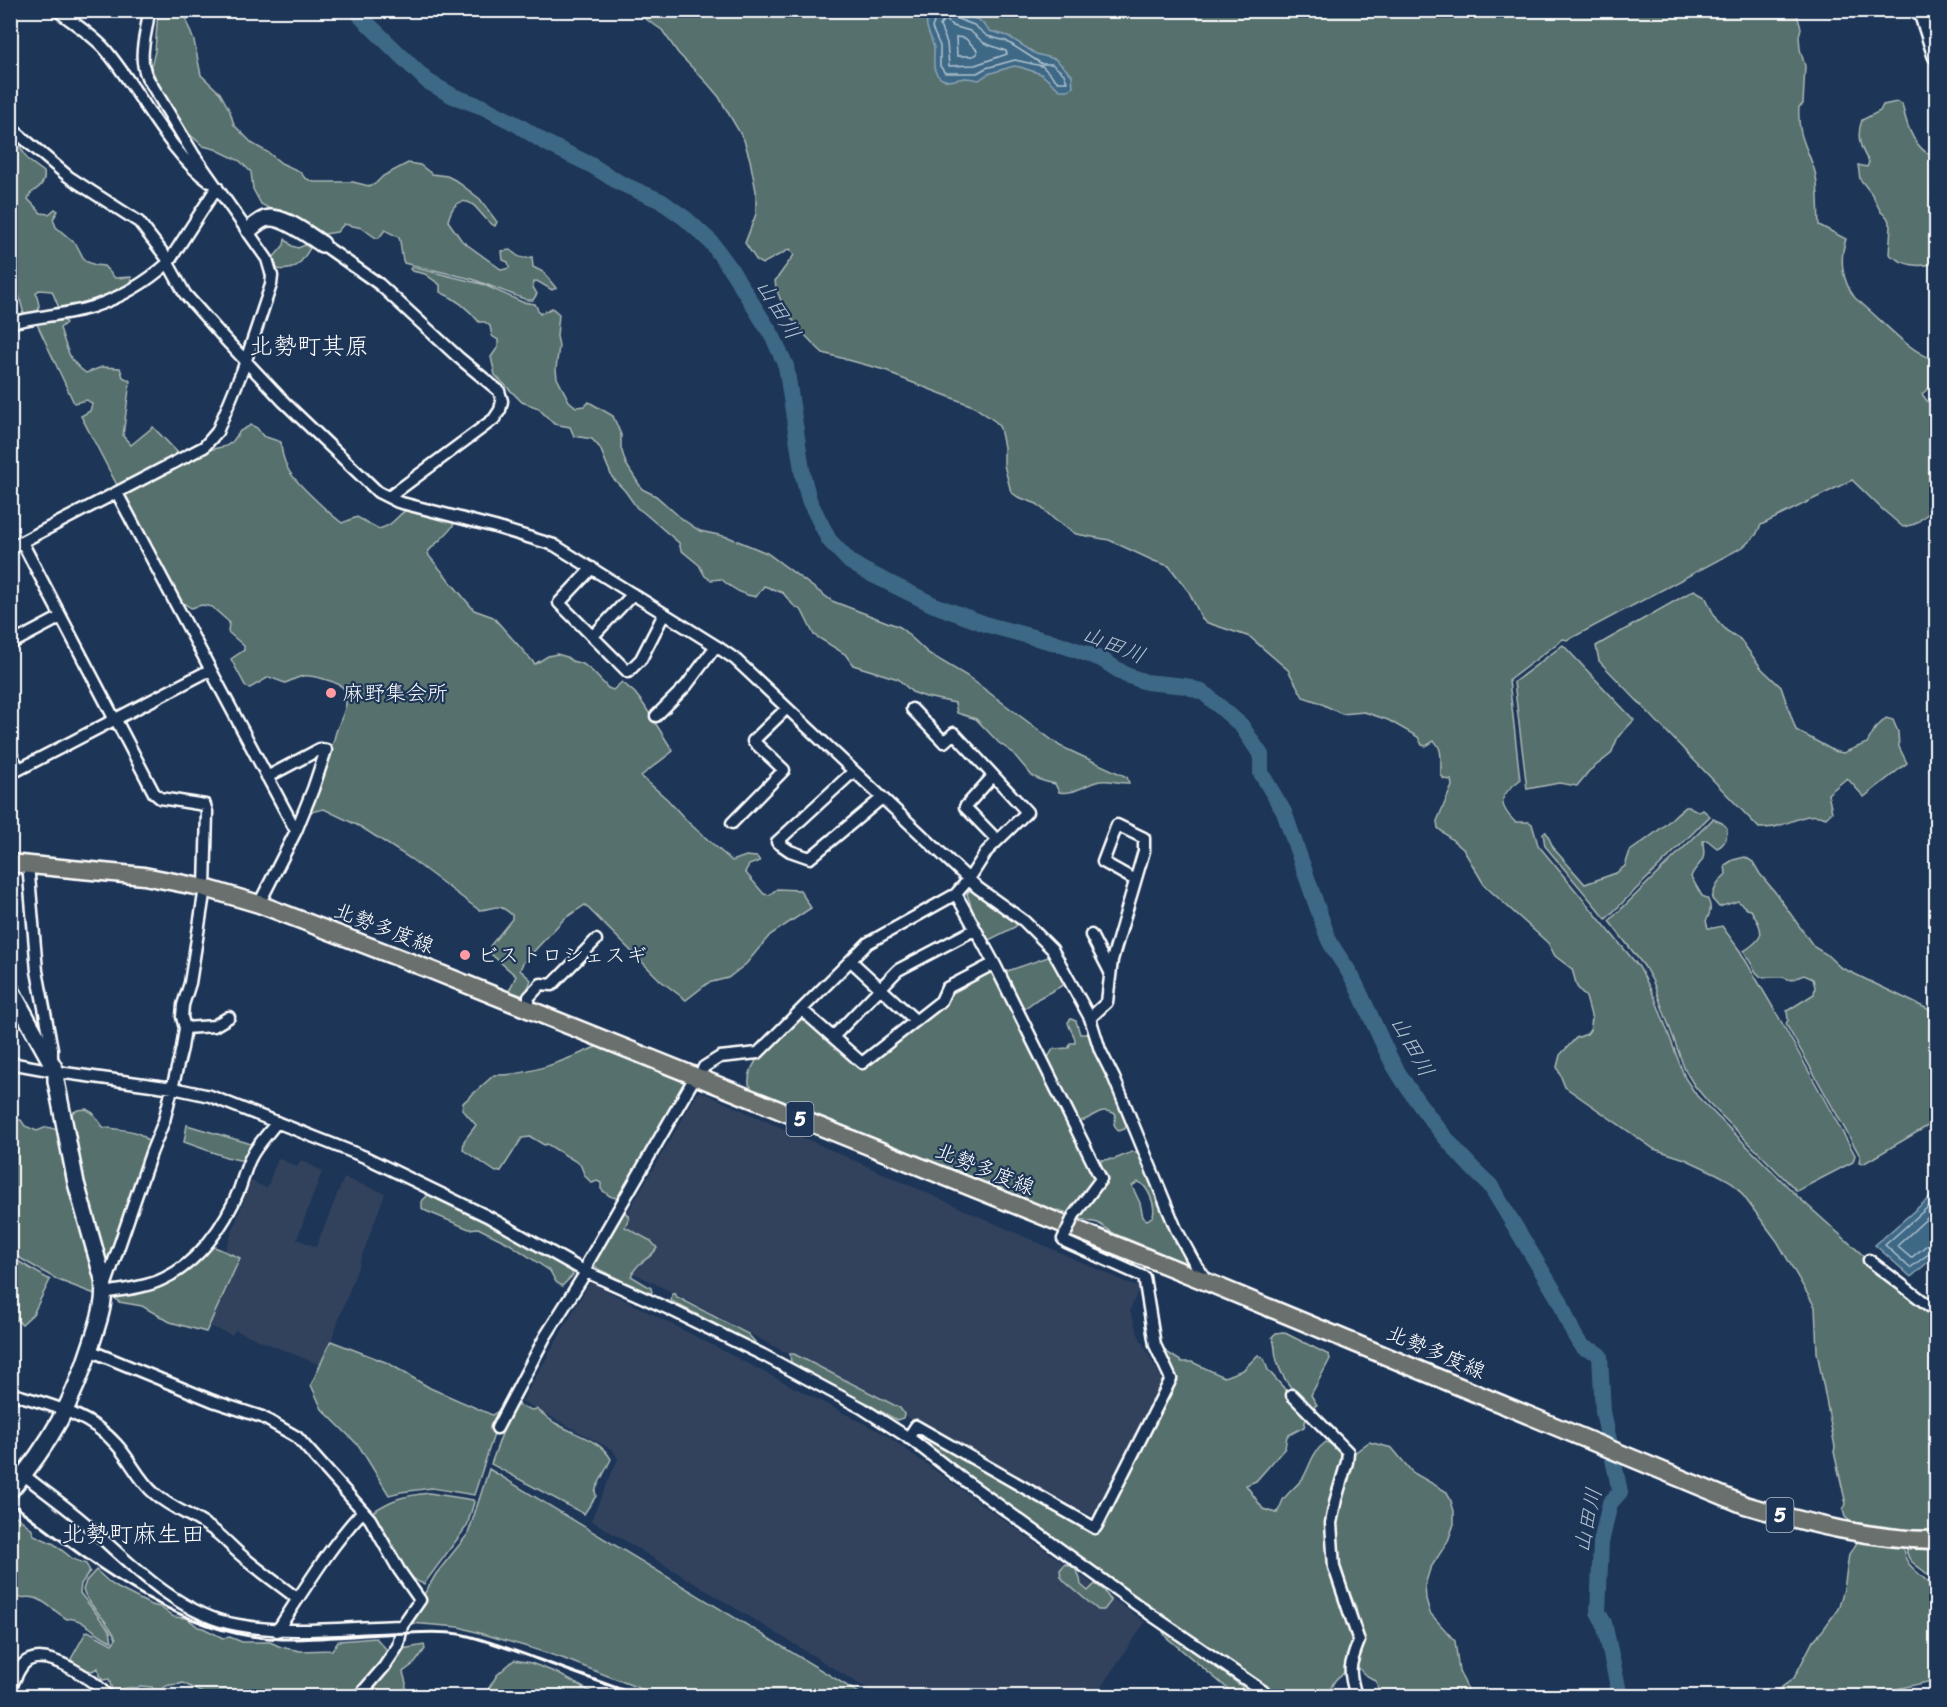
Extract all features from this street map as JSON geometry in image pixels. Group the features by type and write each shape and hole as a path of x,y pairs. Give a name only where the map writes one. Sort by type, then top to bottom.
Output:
{"main road":[{"path":"1921,10 1936,56"},
{"path":"249,230 264,219 273,217 281,219 322,244"},
{"name":"北勢多度線","path":"10,863 144,876 205,888 259,904 1207,1282 1745,1505 1813,1524 1908,1540 1936,1540"},
{"path":"10,988 54,1068 76,1183 104,1292 104,1305 66,1411 49,1441 10,1491"}],"street":[{"path":"57,10 103,48 198,174 218,187"},
{"path":"10,548 204,447 217,432 268,294 272,276 267,259 249,230 194,155 143,68 141,56 149,10"},
{"path":"10,127 69,177 139,222 169,262 184,294 245,360 378,492 398,502 544,542 592,568 716,646 735,659 969,879 1032,927 1052,949 1090,1018 1100,1050 1114,1078 1176,1229 1207,1282"},
{"path":"10,323 105,302 158,272 169,262 218,187"},
{"path":"322,244 379,284 499,392 502,401 500,410 494,419 389,497"},
{"path":"117,492 296,831"},
{"path":"22,542 154,793 160,798 205,805 207,812 205,888 190,983 183,1005 184,1029 173,1088 161,1130 104,1292 163,1279 180,1269 195,1255 219,1227 238,1191 250,1159 277,1122"},
{"path":"592,568 559,603 628,672 641,659 664,614"},
{"path":"593,636 633,594"},
{"path":"10,644 61,617"},
{"path":"656,716 686,686 716,646"},
{"path":"10,753 15,772 210,670"},
{"path":"732,823 784,770 753,741 787,708"},
{"path":"497,1428 545,1337 586,1272 588,1262 704,1067 713,1059 720,1057 758,1053 877,937 956,894 969,879 981,858 1027,812 954,733 944,742 912,709"},
{"path":"259,904 296,831 326,750 320,749 267,777"},
{"path":"854,771 777,842 810,858 882,798"},
{"path":"993,776 965,807 997,840"},
{"path":"1090,1018 1107,1002 1112,960 1144,851 1144,838 1118,825 1103,862 1135,880"},
{"path":"28,864 37,971 54,1068"},
{"path":"908,1438 916,1426 1095,1528 1171,1379 1155,1345 1144,1277 1066,1242 1064,1239 1074,1215 1101,1179 956,894"},
{"path":"833,1038 898,970 974,930"},
{"path":"1091,935 1110,973"},
{"path":"529,1010 529,997 541,984 552,985 596,940"},
{"path":"851,961 916,1021"},
{"path":"802,1010 862,1063 941,1001 947,988 993,964"},
{"path":"184,1029 214,1026 229,1017"},
{"path":"10,1063 54,1068 210,1096 365,1157 487,1216 586,1272 763,1355 862,1408 908,1438 1150,1614 1270,1696"},
{"path":"1869,1260 1936,1311"},
{"path":"89,1350 213,1401 262,1417 297,1437 370,1519 399,1570 420,1599 402,1626 398,1646 384,1667 359,1696"},
{"path":"10,1393 66,1411 100,1429 116,1443 139,1478 154,1494 215,1531 246,1560 298,1599"},
{"path":"1292,1395 1348,1452 1331,1523 1334,1567 1359,1641 1351,1661 1349,1674 1356,1696"},
{"path":"24,1475 95,1532 127,1562 184,1605 214,1619 237,1625 277,1630 402,1626"},
{"path":"277,1630 348,1526 363,1511"},
{"path":"10,1685 22,1665 30,1659 44,1657 92,1681 107,1696"}],"shaded area":[{"path":"699,1091 1139,1288 1130,1310 1138,1334 1163,1382 1094,1517 670,1291 601,1257"},
{"path":"278,1158 297,1167 301,1160 322,1171 297,1239 316,1247 344,1178 385,1193 331,1341 320,1365 235,1330 232,1335 209,1326 240,1258 225,1251 251,1181 267,1188"},
{"path":"590,1282 886,1435 1145,1622 1095,1696 879,1696 591,1520 618,1459 613,1450 522,1401"}],"green space":[{"path":"655,10 1796,11 1801,28 1800,49 1805,66 1803,104 1799,107 1799,117 1803,141 1815,172 1819,225 1846,239 1843,270 1847,284 1855,298 1903,341 1936,361 1936,382 1922,394 1936,413 1936,507 1915,524 1903,527 1852,480 1761,525 1756,535 1743,547 1568,640 1563,639 1509,680 1520,780 1508,790 1503,804 1515,822 1532,824 1538,845 1639,967 1655,998 1685,1078 1697,1096 1796,1195 1867,1259 1875,1274 1891,1279 1936,1320 1936,1531 1851,1522 1845,1517 1843,1510 1846,1504 1834,1452 1835,1447 1817,1352 1815,1307 1777,1241 1739,1190 1730,1181 1717,1174 1685,1159 1654,1149 1565,1087 1557,1067 1560,1055 1576,1038 1587,1034 1590,1030 1592,1019 1586,997 1577,987 1572,969 1555,956 1548,943 1485,886 1463,849 1438,828 1437,821 1452,786 1451,780 1444,779 1441,775 1440,752 1437,744 1434,741 1426,746 1422,745 1418,737 1388,720 1364,712 1342,714 1303,697 1288,670 1250,637 1205,622 1189,592 1169,566 1109,540 1076,534 1037,504 1011,492 1004,465 1004,447 1000,428 996,422 973,406 888,371 823,353 800,330 786,311 777,291 775,281 794,255 790,249 762,264 757,261 745,243 756,214 756,191 744,140 719,97 678,53 662,30 634,11 655,13"},
{"path":"158,11 188,11 187,23 194,41 201,75 220,93 230,111 234,125 253,144 314,182 353,182 369,186 408,163 420,165 432,174 447,176 480,199 497,222 495,226 490,223 471,203 458,203 452,209 448,221 462,241 502,270 509,266 508,262 503,260 502,251 511,250 520,257 532,257 533,267 543,272 556,288 552,290 537,281 534,282 533,287 537,294 533,300 527,300 472,279 404,263 399,238 385,230 379,238 376,238 362,228 344,224 337,232 318,235 261,204 253,189 251,172 240,161 203,146 186,131 157,81 151,67 155,51"},
{"path":"1897,102 1902,104 1907,125 1921,148 1927,153 1936,150 1936,181 1932,183 1930,194 1936,199 1936,262 1930,264 1906,263 1889,254 1891,226 1860,179 1858,165 1867,167 1869,162 1860,142 1859,131 1862,120 1880,111 1883,105"},
{"path":"11,139 18,143 28,160 44,172 43,182 30,194 28,199 41,213 49,214 55,209 58,211 53,219 56,227 76,244 85,261 104,266 115,278 131,277 132,284 97,302 68,309 59,308 52,291 39,290 36,293 38,313 24,315 19,295 11,283 10,194 14,188 11,181"},
{"path":"285,239 292,246 298,248 305,245 310,248 304,258 293,268 277,269 273,258 284,245"},
{"path":"412,267 482,284 522,302 535,304 540,314 552,308 559,314 557,378 569,401 576,407 585,406 589,402 613,416 621,435 621,448 626,464 642,489 656,496 682,519 700,531 728,537 767,553 832,601 900,627 928,653 967,676 1060,746 1127,777 1129,783 1100,781 1073,791 1059,792 1055,784 1032,776 1012,752 999,743 976,719 957,713 955,703 912,692 898,679 853,665 845,654 814,635 802,611 793,605 783,593 764,586 756,597 751,596 737,591 721,579 711,580 705,576 699,565 681,550 679,543 637,508 612,477 600,448 592,439 574,436 570,427 554,424 538,408 522,402 495,375 491,357 498,347 498,340 492,336 490,326 485,322 479,322 462,304 440,292 440,285 425,274 412,271 410,269"},
{"path":"63,319 66,323 60,328 64,342 72,359 80,368 86,373 102,367 120,368 123,377 130,381 123,436 131,445 153,427 178,453 177,455 118,487 81,416 90,411 92,404 87,400 74,403 36,322"},
{"path":"251,425 257,428 263,436 281,442 284,459 291,474 312,497 342,523 357,517 379,529 408,509 451,520 454,524 428,552 429,556 474,610 493,617 535,664 548,656 557,654 583,664 608,688 613,690 622,682 635,693 673,751 641,776 732,861 746,856 757,857 760,861 749,865 745,872 764,894 769,895 777,889 800,890 811,908 770,935 746,964 728,978 708,983 686,1000 661,981 585,905 564,919 523,963 520,970 531,980 523,996 509,991 516,976 491,954 490,946 512,919 512,915 499,907 479,910 411,859 361,827 324,809 311,812 308,807 345,708 344,689 332,682 307,676 285,683 269,677 250,688 246,687 231,659 244,650 244,646 228,632 229,622 212,607 202,605 191,608 176,598 123,498 124,493 204,451 226,446 240,431"},
{"path":"1694,590 1705,596 1716,619 1727,631 1740,639 1762,669 1781,687 1796,730 1834,751 1843,753 1867,743 1875,729 1886,718 1893,720 1898,732 1899,747 1907,763 1864,797 1847,778 1828,794 1832,812 1826,818 1807,816 1776,827 1759,828 1599,661 1596,646"},
{"path":"1563,645 1634,720 1618,737 1611,754 1589,771 1577,786 1559,783 1527,789 1514,682"},
{"path":"1686,807 1699,812 1703,810 1710,816 1606,919 1545,846 1543,833 1546,832 1554,849 1585,884 1616,873 1625,866 1630,851"},
{"path":"1713,819 1727,828 1725,840 1717,848 1707,840 1703,841 1703,858 1691,877 1702,896 1707,898 1710,904 1710,912 1706,921 1708,928 1722,926 1740,951 1855,1155 1853,1162 1797,1191 1694,1085 1685,1070 1653,982 1644,966 1609,921"},
{"path":"1745,857 1753,862 1814,947 1840,967 1936,1013 1936,1121 1863,1164 1859,1163 1860,1156 1786,1024 1787,1011 1814,994 1813,979 1804,975 1791,980 1782,977 1761,977 1744,951 1756,942 1761,934 1751,910 1738,901 1719,907 1712,899 1717,885 1726,874 1725,865"},
{"path":"973,891 989,904 1017,920 1015,927 989,940 975,917 967,894"},
{"path":"1048,957 1052,959 1067,983 1025,1008 1021,1008 1002,973"},
{"path":"993,967 1097,1177 1070,1214 1059,1210 1053,1211 752,1089 749,1084 753,1065 759,1056 800,1017 805,1016 861,1067 950,989"},
{"path":"1071,1019 1076,1021 1080,1034 1091,1034 1127,1121 1125,1129 1118,1131 1114,1124 1116,1114 1104,1111 1078,1122 1046,1061 1053,1049 1069,1048 1070,1043 1075,1043 1068,1022"},
{"path":"598,1046 688,1081 622,1197 616,1198 608,1195 601,1189 601,1183 597,1181 592,1183 585,1176 580,1164 531,1137 522,1138 501,1171 496,1172 463,1150 464,1141 476,1125 462,1109 463,1103 494,1075 534,1070"},
{"path":"86,1109 93,1113 103,1127 135,1132 150,1143 107,1277 67,1115"},
{"path":"11,1120 21,1120 25,1126 37,1131 47,1127 58,1130 98,1290 95,1294 58,1280 11,1253"},
{"path":"187,1125 248,1143 252,1145 252,1149 246,1159 239,1160 184,1142"},
{"path":"1132,1152 1139,1152 1143,1156 1186,1260 1183,1262 1115,1234 1098,1223 1080,1219 1078,1215 1101,1186 1099,1164 1102,1160 1115,1159","holes":["1138,1182 1148,1191 1154,1212 1153,1216 1147,1220 1143,1217 1140,1203 1132,1186"]},
{"path":"428,1195 486,1223 571,1271 573,1275 562,1286 556,1282 550,1271 508,1243 478,1228 469,1229 426,1211 422,1208 422,1201"},
{"path":"625,1212 629,1217 625,1227 651,1241 657,1248 637,1266 631,1276 651,1288 650,1294 595,1266 593,1259 620,1214"},
{"path":"210,1245 240,1258 206,1332 170,1322 142,1306 119,1302 114,1297 117,1294 147,1289"},
{"path":"11,1257 50,1280 33,1314 22,1324 11,1317"},
{"path":"675,1293 677,1297 748,1334 755,1342 752,1343 671,1301 672,1294"},
{"path":"1283,1332 1329,1355 1330,1359 1311,1395 1317,1405 1311,1408 1290,1387 1279,1368 1272,1337 1276,1333"},
{"path":"331,1341 388,1363 430,1388 492,1415 498,1411 508,1395 510,1398 497,1425 474,1495 432,1488 389,1495 359,1446 322,1409 311,1385"},
{"path":"1160,1351 1165,1351 1182,1362 1192,1362 1224,1377 1243,1370 1258,1355 1264,1359 1268,1370 1307,1414 1304,1427 1287,1436 1285,1448 1256,1481 1246,1485 1263,1509 1277,1513 1285,1497 1303,1478 1315,1454 1326,1442 1340,1448 1346,1456 1328,1536 1355,1644 1346,1672 1334,1682 1330,1696 1277,1696 959,1470 924,1442 923,1433 1096,1531 1173,1379"},
{"path":"790,1354 900,1408 904,1414 903,1418 897,1420 791,1363"},
{"path":"516,1405 536,1409 555,1423 594,1442 611,1459 595,1491 596,1496 584,1514 491,1464 508,1417"},
{"path":"1369,1442 1392,1448 1412,1472 1447,1492 1451,1501 1454,1524 1448,1541 1430,1569 1425,1585 1426,1599 1430,1613 1455,1641 1459,1671 1471,1696 1380,1696 1376,1681 1364,1674 1356,1665 1356,1607 1339,1570 1334,1523 1350,1460 1353,1454"},
{"path":"489,1469 864,1696 659,1696 531,1648 459,1627 408,1622 436,1574 468,1534"},
{"path":"429,1493 474,1502 467,1526 424,1584 415,1580 408,1573 369,1514 398,1499"},
{"path":"11,1512 31,1528 34,1535 54,1544 73,1559 86,1564 90,1571 81,1584 80,1593 110,1631 112,1641 78,1620 67,1619 36,1598 11,1600"},
{"path":"1859,1540 1903,1547 1907,1562 1927,1582 1936,1595 1936,1680 1867,1696 1770,1696 1794,1678 1813,1641 1838,1609 1844,1589 1849,1554"},
{"path":"1907,1547 1936,1548 1936,1587 1928,1576 1910,1560"},
{"path":"1065,1564 1075,1569 1081,1585 1088,1591 1095,1584 1104,1590 1111,1601 1104,1610 1098,1610 1065,1582 1060,1570"},
{"path":"96,1570 118,1588 151,1605 160,1607 174,1617 187,1618 198,1627 223,1638 230,1637 242,1642 270,1642 300,1651 332,1650 338,1641 376,1638 389,1652 357,1696 208,1696 183,1683 167,1686 155,1695 152,1687 140,1686 112,1690 109,1679 103,1680 99,1676 98,1668 92,1671 86,1670 77,1666 71,1659 88,1631 112,1644 116,1639 83,1590 86,1581"},
{"path":"1163,1632 1169,1632 1241,1686 1250,1696 1231,1696 1234,1694"},
{"path":"424,1645 425,1649 415,1663 403,1672 406,1683 405,1696 362,1696 402,1649"},
{"path":"514,1660 531,1663 557,1673 593,1693 609,1693 615,1696 484,1696 497,1675"}],"water":[{"path":"936,10 979,20 990,31 1008,36 1036,54 1055,59 1072,75 1073,87 1060,90 1041,74 1014,66 988,74 979,80 942,79 934,69 934,48 927,28 928,19"},
{"path":"1936,1192 1936,1255 1911,1277 1875,1245"}],"waterway":[{"name":"山田川","path":"357,10 362,18 427,81 453,96 483,107 518,125 544,142 591,165 620,183 661,201 686,219 711,242 773,337 786,366 803,476 809,500 829,540 850,562 934,605 988,625 1059,644 1101,659 1126,675 1146,682 1186,686 1204,693 1241,725 1261,755 1261,773 1284,812 1328,938 1354,981 1391,1060 1436,1126 1490,1185 1560,1301 1576,1338 1583,1347 1600,1356 1603,1412 1620,1492 1610,1503 1601,1543 1598,1612 1604,1623 1620,1696"}],"railway":[{"path":"10,1502 103,1571 172,1611 208,1625 245,1635 282,1639 427,1632 459,1634 498,1645 639,1696"}],"place":[{"name":"麻野集会所","path":"331,693"},
{"name":"ビストロシェスギ","path":"465,955"}],"district":[{"name":"北勢町其原","path":"309,346"},
{"name":"北勢町麻生田","path":"133,1534"}]}
